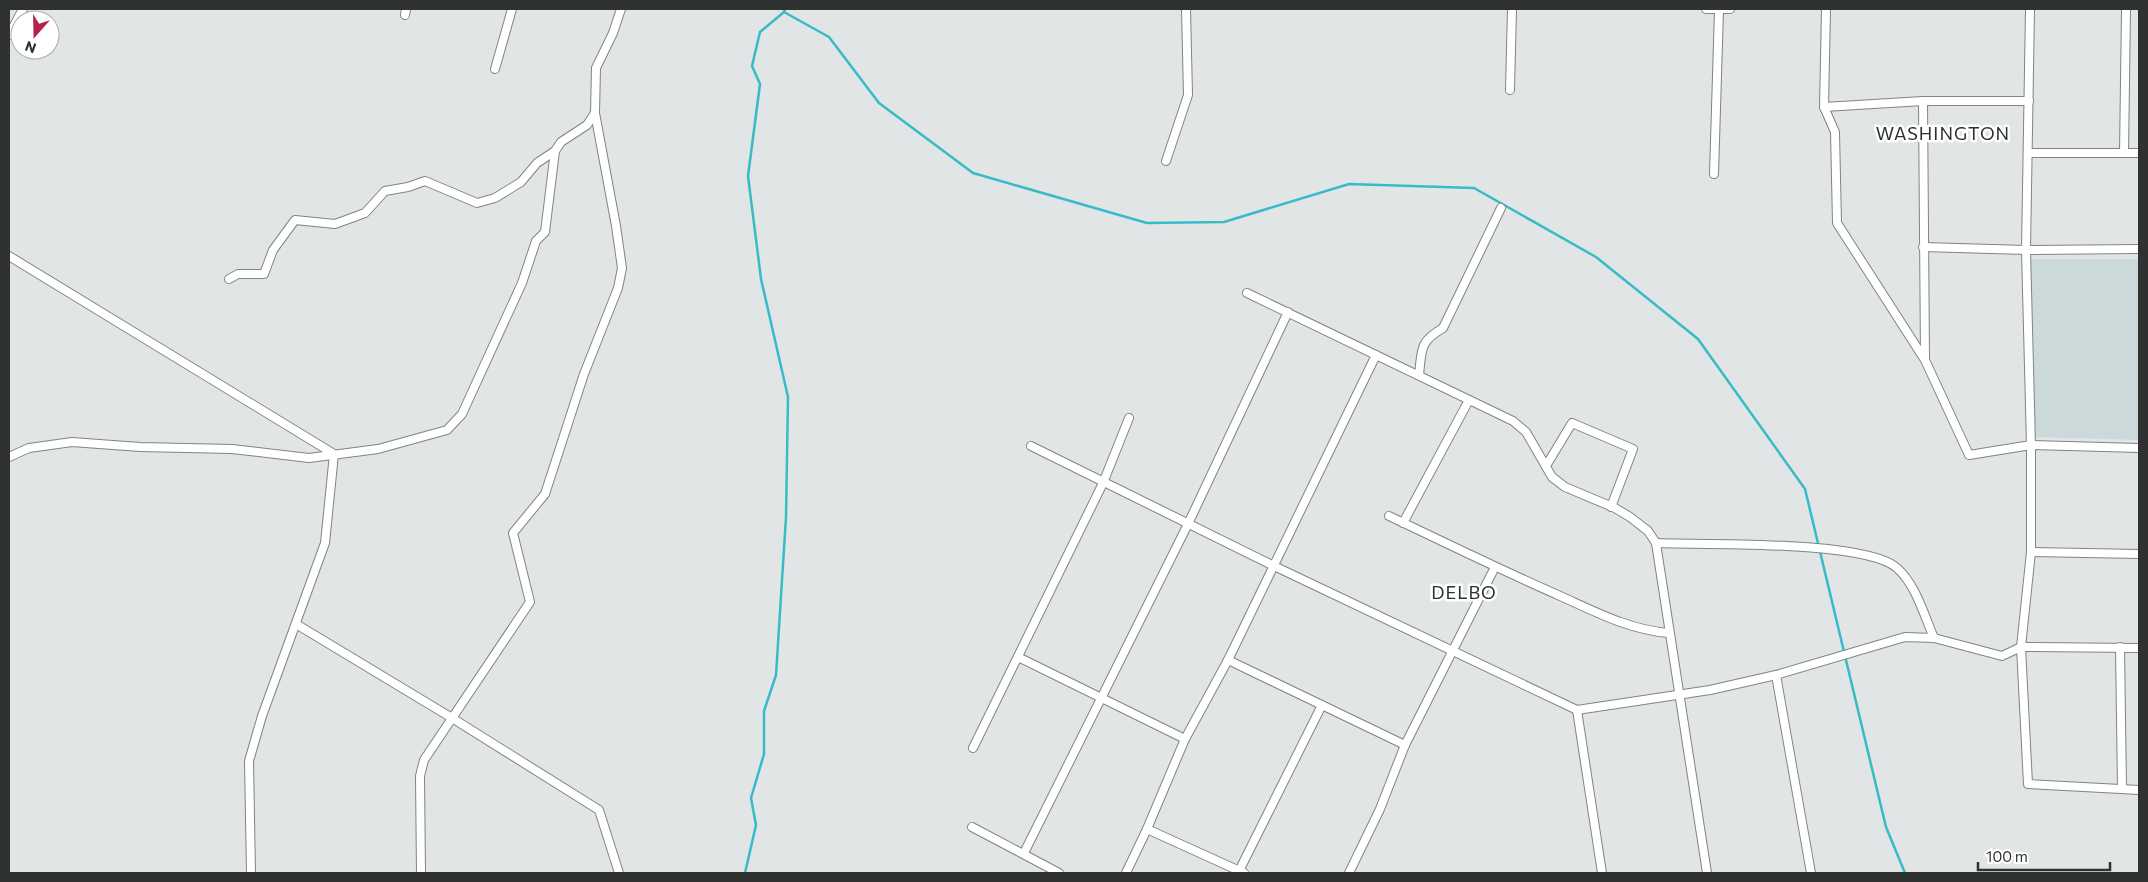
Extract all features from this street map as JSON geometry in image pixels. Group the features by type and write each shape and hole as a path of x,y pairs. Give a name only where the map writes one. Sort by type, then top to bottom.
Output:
{"street":[{"path":"9,35 23,9"},
{"path":"495,68 512,9"},
{"path":"420,873 420,776 424,760 530,602 513,533 545,494 584,374 618,288 622,268 595,113 596,68 613,33 621,9"},
{"path":"1166,161 1188,95 1186,9"},
{"path":"1510,90 1512,9"},
{"path":"1706,9 1730,9"},
{"path":"1826,9 1824,107 1835,132 1837,223 1925,360 1969,455 2031,446 2139,448"},
{"path":"2030,9 2026,250 2031,446 2031,552 2021,647 2028,784 2139,790"},
{"path":"2124,153 2126,9"},
{"path":"1714,174 1719,10"},
{"path":"1824,107 1922,101 2028,102"},
{"path":"1922,101 1925,360"},
{"path":"9,456 28,448 72,442 140,447 232,449 309,458 378,449 447,430 462,414 522,283 536,240 545,232 556,151 561,142 587,125 595,113"},
{"path":"230,279 238,274 264,274 273,250 295,220 335,224 365,213 385,191 408,187 425,181 477,203 495,198 521,182 537,163 556,151"},
{"path":"2029,153 2139,153"},
{"path":"1419,375 1422,348 1428,337 1443,328 1501,208"},
{"path":"1923,247 2026,250 2139,249"},
{"path":"9,256 334,454"},
{"path":"1247,292 1513,421 1526,432 1552,477 1565,487 1611,507 1640,524 1648,531 1656,543 1707,873"},
{"path":"1024,853 1188,524 1288,312"},
{"path":"1126,873 1185,739 1228,660 1376,354"},
{"path":"1403,523 1469,400"},
{"path":"973,748 1103,483 1129,418"},
{"path":"1546,466 1572,423 1633,448 1611,507"},
{"path":"1031,446 1274,566 1577,710 1710,690 1776,675 1905,637 1934,638 2002,656 2021,647 2139,648"},
{"path":"250,873 249,761 262,716 325,543 334,454"},
{"path":"1389,516 1495,567 1621,622 1652,632 1669,633"},
{"path":"1656,543 1769,546 1850,552 1879,558 1895,566 1907,578 1934,638"},
{"path":"2031,552 2139,554"},
{"path":"1349,873 1380,809 1405,745 1495,567"},
{"path":"296,624 452,718 599,810 620,873"},
{"path":"2120,648 2122,789"},
{"path":"1018,657 1185,739"},
{"path":"1228,660 1405,745"},
{"path":"1776,675 1811,873"},
{"path":"1147,829 1242,872 1322,705"},
{"path":"1577,710 1602,873"},
{"path":"972,827 1059,873"}],"shaded area":[{"path":"2031,259 2139,259 2139,440 2033,437"}],"waterway":[{"path":"745,873 756,825 751,798 764,754 764,711 776,675 786,517 788,397 761,279 748,176 760,84 752,66 760,32 784,12 785,9"},
{"path":"784,12 829,37 879,103 973,173 1147,223 1224,222 1349,184 1474,188 1596,257 1698,339 1805,489 1886,827 1905,873"}],"district":[{"name":"WASHINGTON","path":"1943,133"},
{"name":"DELBO","path":"1464,592"}]}
